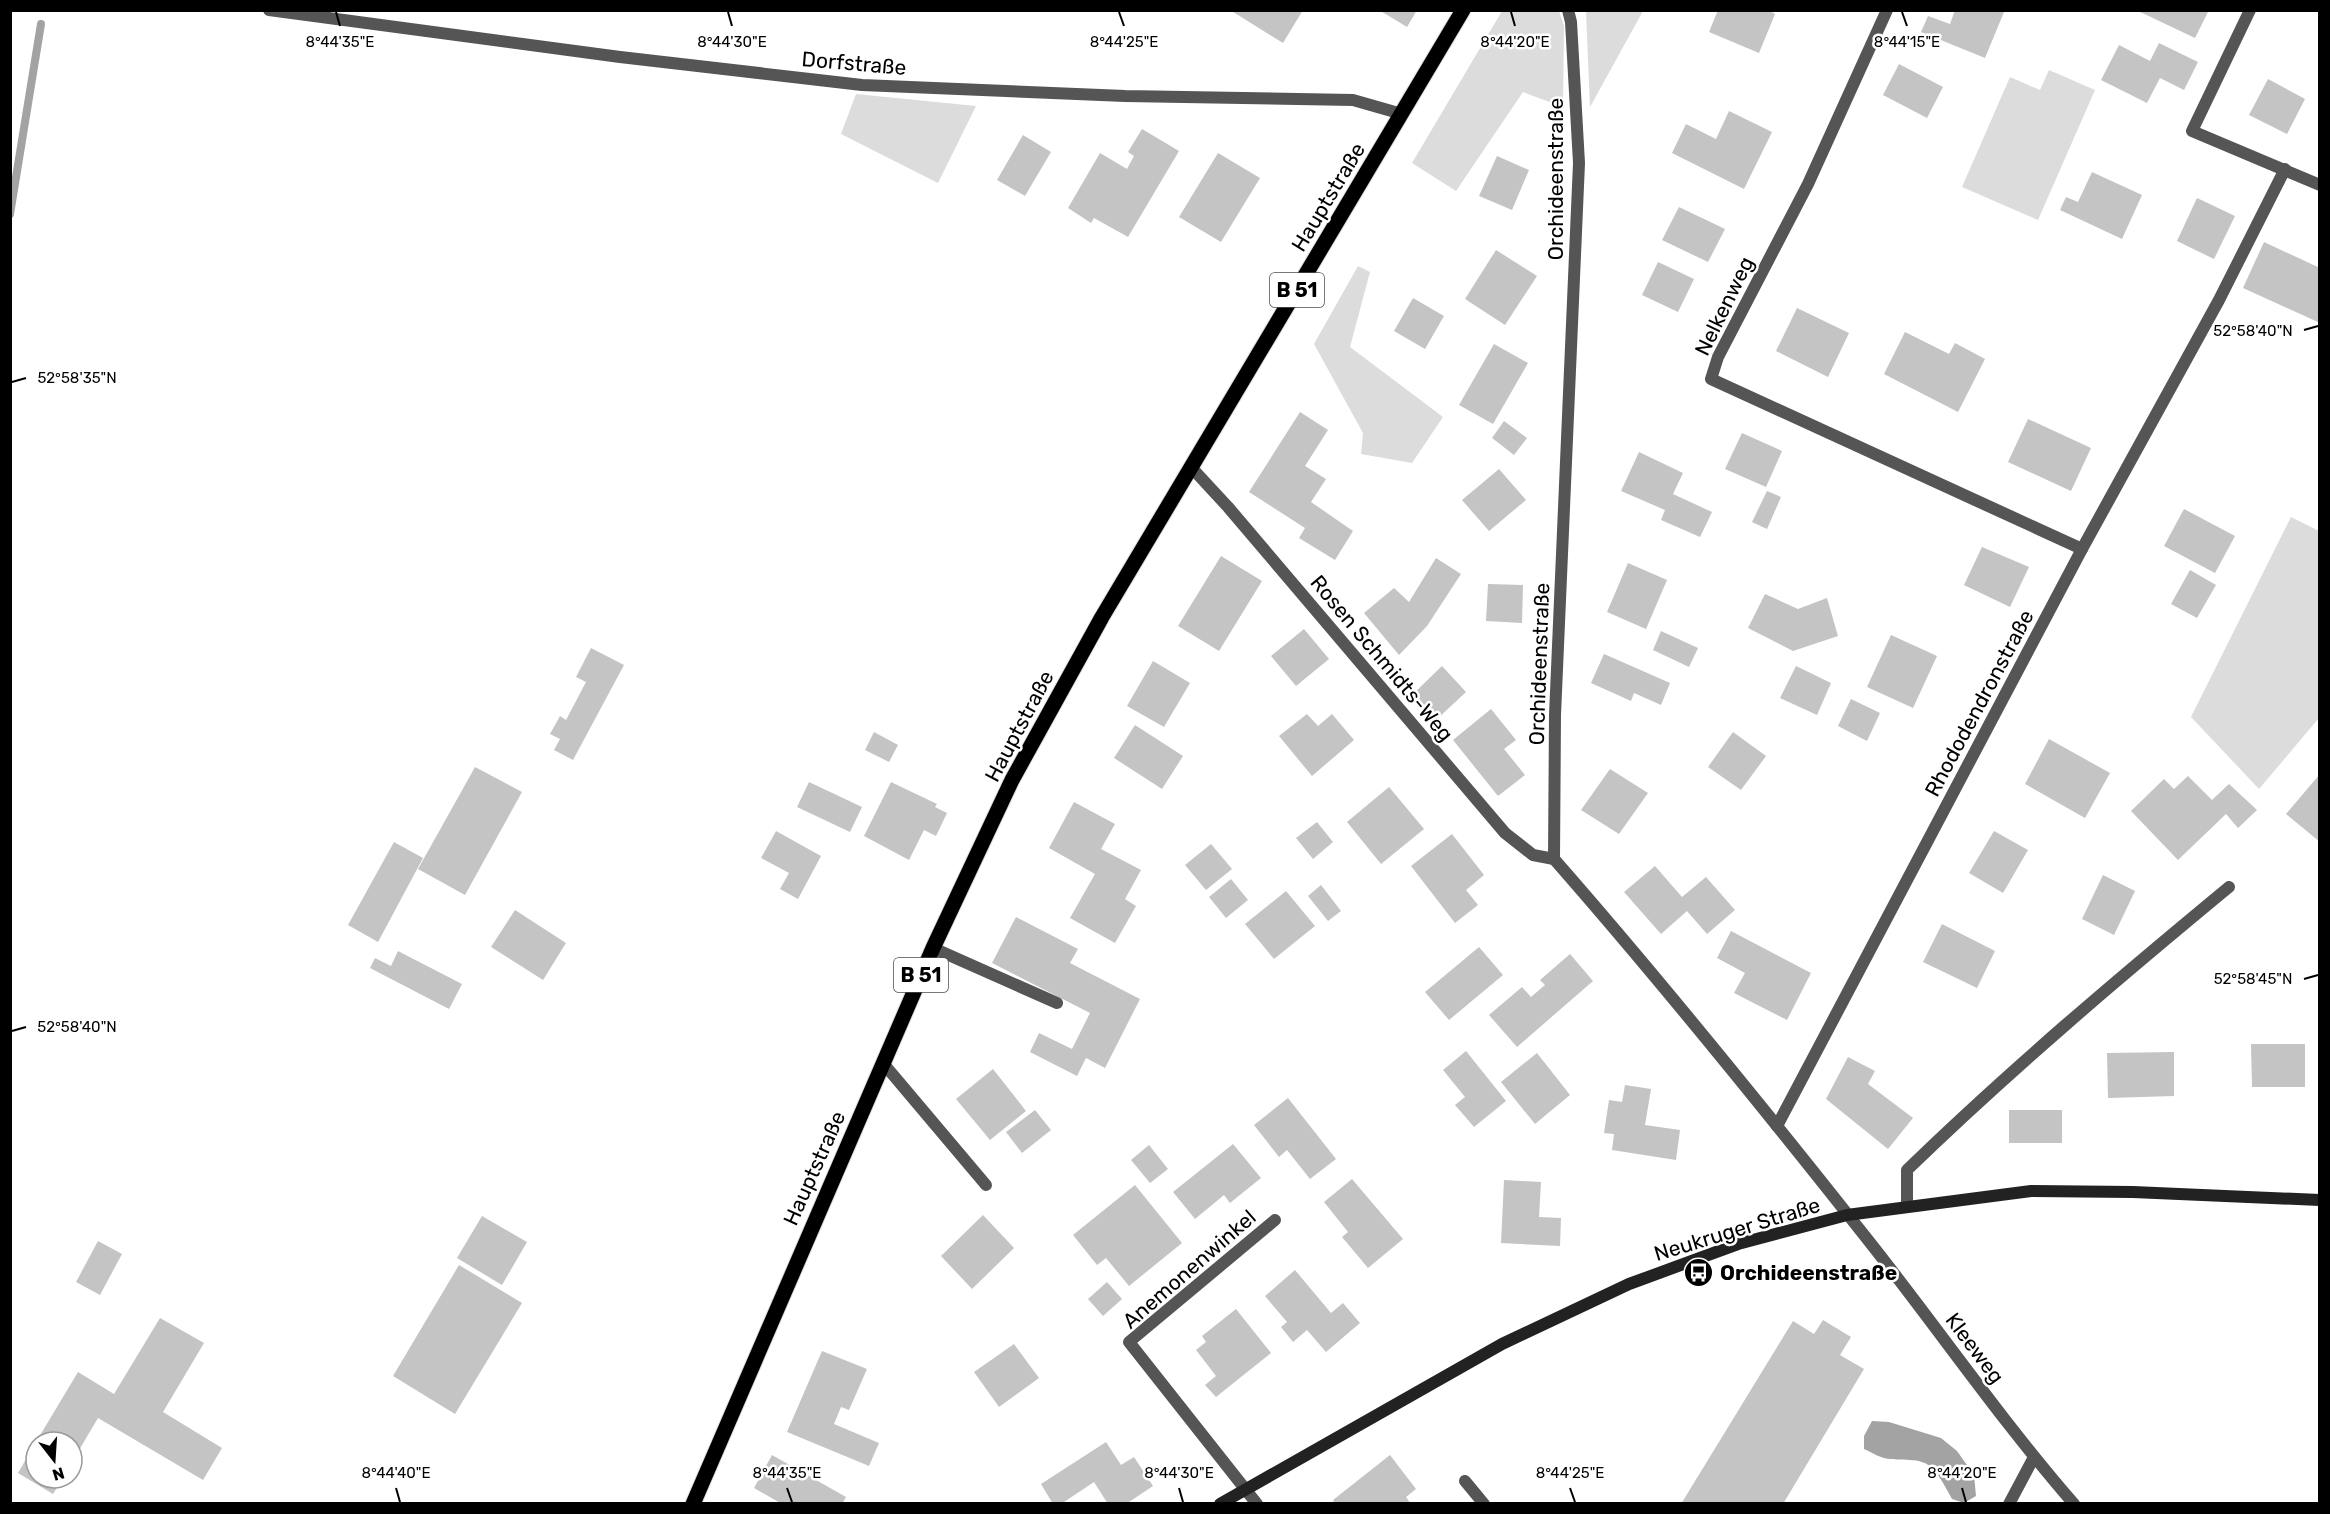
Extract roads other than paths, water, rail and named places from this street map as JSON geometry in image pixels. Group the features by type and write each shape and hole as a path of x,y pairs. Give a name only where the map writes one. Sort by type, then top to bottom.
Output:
{"main road":[{"name":"Hauptstraße","path":"693,1503 933,948 1012,780 1102,618 1191,466 1463,10"}],"street":[{"name":"Dorfstraße","path":"269,10 620,57 862,85 1125,96 1353,100 1402,114"},
{"name":"Orchideenstraße","path":"1554,859 1555,715 1579,163 1571,22 1568,10"},
{"name":"Nelkenweg","path":"1887,10 1808,184 1718,357 1711,380 2082,549"},
{"path":"2250,10 2192,131 2319,185"},
{"name":"Rhododendronstraße","path":"1777,1126 2082,549 2219,300 2285,169"},
{"name":"Rosen Schmidts-Weg","path":"1191,466 1505,833 1533,855 1554,859"},
{"path":"1554,859 1777,1126 1847,1215"},
{"path":"1907,1207 1907,1170 1950,1128 2089,1003 2229,887"},
{"path":"933,948 1057,1002"},
{"path":"883,1063 986,1185"},
{"name":"Neukruger Straße","path":"1220,1503 1502,1344 1629,1284 1738,1244 1847,1215 2031,1191 2133,1192 2319,1200"},
{"name":"Kleeweg","path":"1847,1215 2034,1457 2074,1503"},
{"name":"Anemonenwinkel","path":"1246,1488 1129,1342 1275,1220"},
{"path":"2009,1503 2034,1457"},
{"path":"1465,1481 1484,1503"},
{"path":"1246,1488 1257,1503"}],"waterway":[{"path":"10,214 41,24"}],"place":[{"name":"Orchideenstraße","path":"1699,1272"}]}
